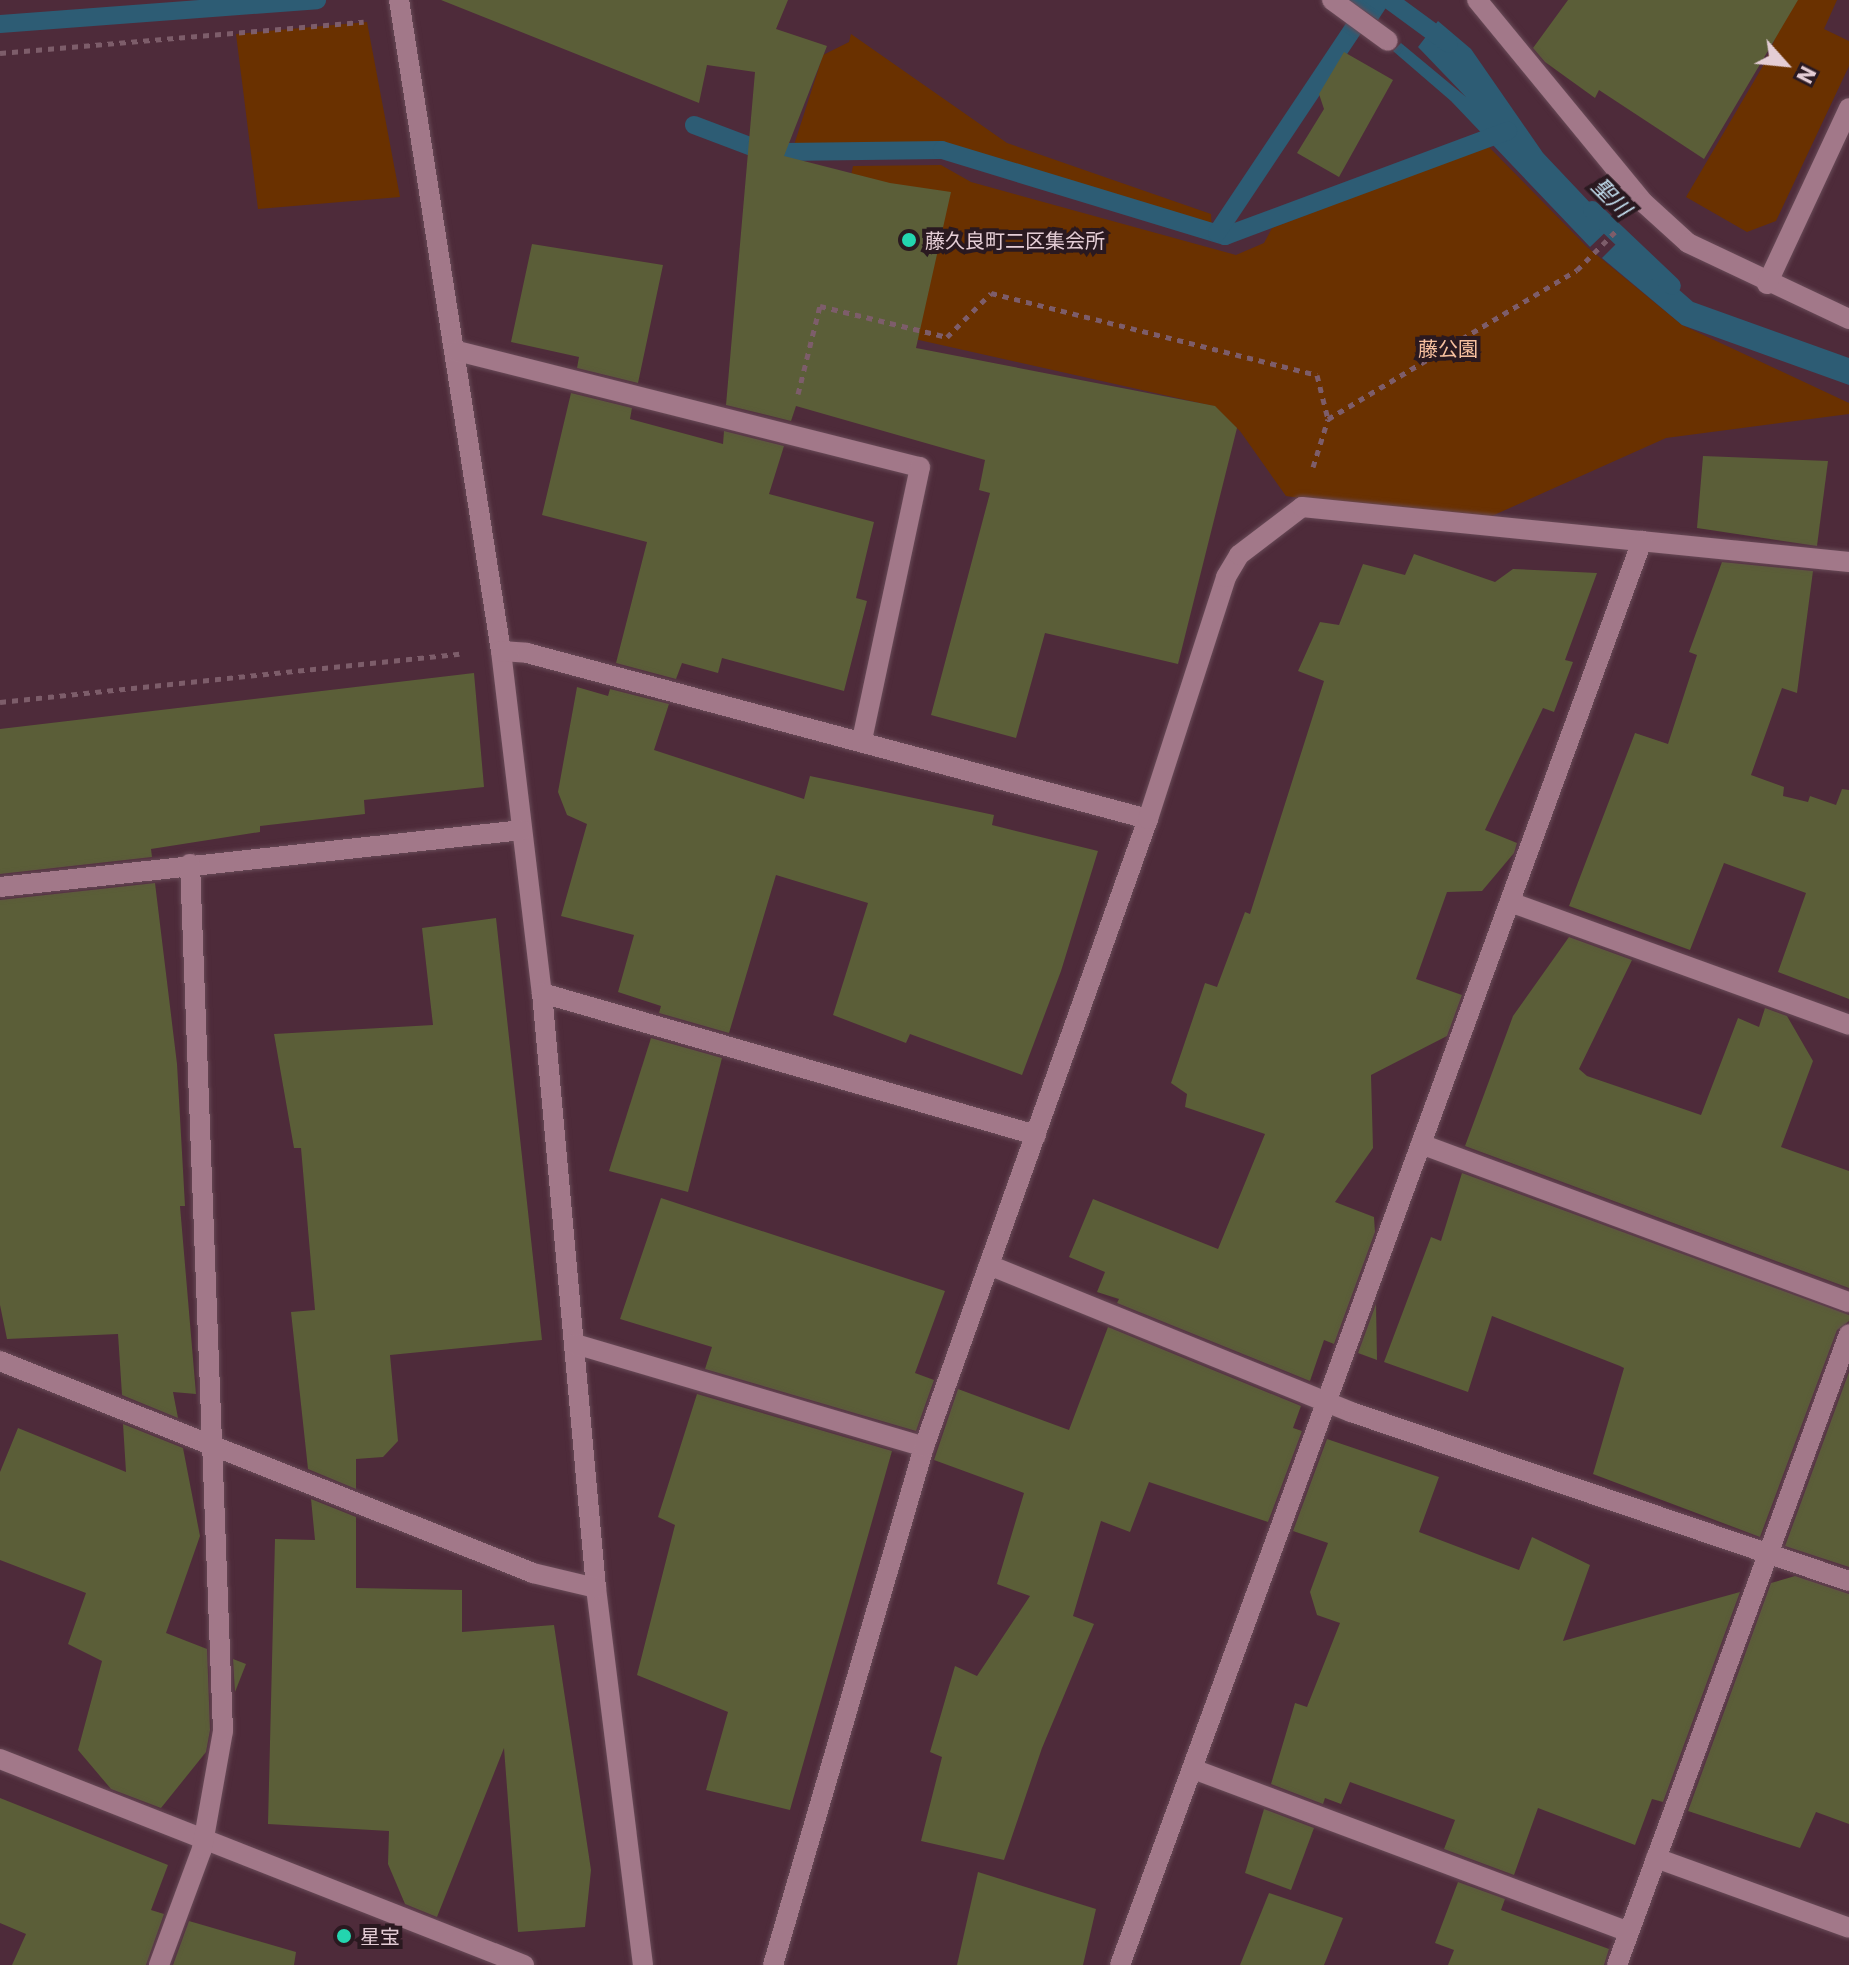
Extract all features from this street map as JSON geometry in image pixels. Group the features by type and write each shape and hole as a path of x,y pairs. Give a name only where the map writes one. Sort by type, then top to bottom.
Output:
{"street":[{"path":"1332,0 1388,41"},
{"path":"1477,0 1644,203 1688,243 1767,284 1849,319"},
{"path":"400,10 457,351 501,651 542,993 596,1588 643,1965"},
{"path":"1767,284 1849,108"},
{"path":"457,351 920,467 862,740"},
{"path":"773,1965 924,1447 1148,819 1226,577 1239,555 1302,507 1849,562"},
{"path":"1120,1965 1642,541"},
{"path":"501,651 527,653 862,740 1148,819"},
{"path":"0,887 522,830"},
{"path":"159,1965 203,1839 223,1731 190,864"},
{"path":"1510,902 1849,1025"},
{"path":"542,993 1036,1135"},
{"path":"1421,1144 1849,1302"},
{"path":"989,1265 1326,1399 1351,1412 1769,1551 1849,1581"},
{"path":"1617,1965 1849,1334"},
{"path":"575,1344 924,1447"},
{"path":"0,1361 212,1448 533,1573 596,1588"},
{"path":"0,1759 524,1965"},
{"path":"1193,1769 1629,1932"},
{"path":"1656,1858 1849,1928"}],"path":[{"path":"0,53 400,10"},
{"path":"1328,419 1577,270 1623,224"},
{"path":"789,433 820,306 947,337 991,293 1317,375 1328,419 1302,507"},
{"path":"0,702 501,651"}],"green space":[{"path":"1790,0 1837,0 1824,29 1849,41 1849,66 1776,221 1747,232 1686,197 1767,59"},
{"path":"367,22 400,197 258,209 236,34"},
{"path":"851,34 1007,143 1211,214 1212,233 1024,175 948,144 794,145 823,55 849,42"},
{"name":"藤公園","path":"1488,146 1587,247 1682,325 1849,403 1849,414 1666,438 1474,524 1286,496 1240,431 1213,406 821,318 853,166 941,165 971,182 1236,255 1264,243 1272,228"}],"water":[{"path":"1348,0 1391,0 1378,20"},
{"path":"1438,21 1471,49 1543,153 1612,226 1590,247 1451,101 1393,51 1401,43 1466,97 1418,47"},
{"path":"1621,239 1693,302 1849,358 1849,385 1682,325 1602,258"}],"building":[{"path":"441,0 788,0 776,29 827,46 784,156 890,183 951,192 916,348 1215,406 1237,428 1178,664 1045,633 1016,738 931,715 990,493 979,490 985,460 796,406 791,421 726,405 755,72 707,65 699,103"},
{"path":"1568,0 1798,0 1704,159 1599,90 1595,98 1545,62 1533,48"},
{"path":"1344,52 1393,80 1339,177 1297,153 1324,109 1319,94"},
{"path":"532,244 663,265 638,383 577,368 579,357 511,342"},
{"path":"571,393 632,408 630,419 723,444 724,431 784,446 769,494 874,522 856,598 867,601 844,691 722,658 718,673 682,663 676,679 616,663 647,542 542,515"},
{"path":"1703,456 1828,461 1817,546 1697,528"},
{"path":"1414,554 1495,582 1513,569 1597,573 1565,660 1573,662 1554,712 1543,708 1485,830 1517,843 1514,853 1482,891 1447,892 1416,979 1462,995 1447,1036 1371,1075 1373,1148 1335,1202 1374,1217 1375,1232 1334,1344 1324,1340 1310,1381 1117,1303 1119,1299 1097,1292 1105,1272 1069,1257 1093,1199 1218,1249 1265,1134 1185,1107 1187,1094 1171,1083 1205,983 1217,987 1245,912 1250,914 1324,681 1298,671 1320,622 1339,625 1363,564 1405,575"},
{"path":"1722,562 1813,571 1797,693 1782,688 1751,775 1784,787 1783,796 1808,802 1810,796 1836,805 1842,789 1849,790 1849,999 1778,972 1806,893 1724,863 1690,950 1569,906 1635,733 1668,744 1697,655 1689,652"},
{"path":"474,673 484,787 364,800 365,814 260,826 260,832 151,849 152,857 0,874 0,729"},
{"path":"577,687 608,696 610,689 669,704 654,750 804,799 810,776 994,815 992,825 1098,851 1061,971 1022,1075 910,1034 906,1043 833,1015 868,903 776,875 729,1033 659,1013 661,1006 618,992 634,935 561,916 587,824 567,815 558,792"},
{"path":"155,883 177,1064 185,1206 180,1206 196,1394 173,1392 178,1418 122,1395 118,1334 7,1339 0,1305 0,900"},
{"path":"496,918 542,1340 390,1355 398,1441 383,1457 356,1459 356,1489 308,1469 291,1312 315,1310 301,1148 294,1148 274,1034 433,1025 422,928"},
{"path":"1569,937 1632,960 1579,1069 1587,1076 1701,1115 1738,1018 1759,1027 1765,1008 1787,1016 1813,1061 1781,1147 1849,1171 1849,1288 1465,1146 1513,1016"},
{"path":"651,1038 722,1058 688,1192 609,1171"},
{"path":"1462,1173 1849,1315 1849,1321 1837,1330 1760,1537 1593,1474 1624,1368 1620,1366 1492,1316 1468,1392 1384,1362 1431,1237 1441,1241"},
{"path":"661,1198 945,1291 915,1373 934,1380 916,1431 705,1369 712,1347 620,1319"},
{"path":"1376,1304 1377,1360 1358,1353"},
{"path":"1108,1327 1301,1406 1293,1428 1302,1431 1268,1522 1149,1482 1130,1532 1101,1521 1073,1616 1094,1624 1042,1748 1004,1860 921,1841 942,1757 930,1752 955,1666 977,1676 1030,1596 997,1584 1024,1493 934,1460 958,1389 1069,1430"},
{"path":"1849,1372 1849,1567 1785,1546"},
{"path":"697,1394 892,1451 790,1810 706,1790 728,1712 637,1675 675,1525 658,1517"},
{"path":"123,1424 183,1448 200,1536 166,1633 207,1649 210,1730 206,1752 161,1808 111,1789 78,1750 102,1661 68,1644 86,1593 0,1560 0,1472 18,1428 126,1472"},
{"path":"1327,1439 1439,1477 1419,1532 1519,1570 1532,1537 1590,1565 1563,1641 1740,1592 1663,1802 1652,1799 1635,1845 1538,1808 1514,1875 1444,1849 1455,1820 1350,1782 1341,1804 1325,1798 1323,1804 1271,1784 1295,1703 1307,1707 1340,1623 1317,1615 1310,1592 1328,1543 1293,1531"},
{"path":"311,1499 356,1517 356,1588 462,1590 462,1632 554,1625 591,1870 585,1927 518,1932 504,1748 437,1917 405,1904 388,1864 389,1831 268,1824 275,1539 315,1540"},
{"path":"1795,1576 1849,1594 1849,1824 1816,1812 1800,1848 1688,1811 1771,1583"},
{"path":"233,1659 246,1664 235,1692"},
{"path":"0,1798 168,1865 151,1910 164,1914 146,1965 12,1965 26,1934 0,1923"},
{"path":"1264,1809 1314,1828 1291,1890 1245,1873"},
{"path":"978,1872 1096,1909 1083,1965 957,1965"},
{"path":"1458,1882 1505,1899 1501,1910 1609,1949 1604,1965 1448,1965 1454,1950 1435,1943"},
{"path":"1269,1893 1343,1918 1324,1965 1240,1965"},
{"path":"189,1921 296,1952 294,1965 173,1965"}],"waterway":[{"path":"0,24 317,0"},
{"name":"聖川","path":"1389,0 1449,44"},
{"path":"1217,233 1357,23"},
{"path":"694,125 755,148 784,152 942,150 1225,236 1508,131"},
{"name":"聖川","path":"1592,210 1672,286"}],"place":[{"name":"藤久良町二区集会所","path":"909,240"},
{"name":"星宝","path":"344,1936"}]}
